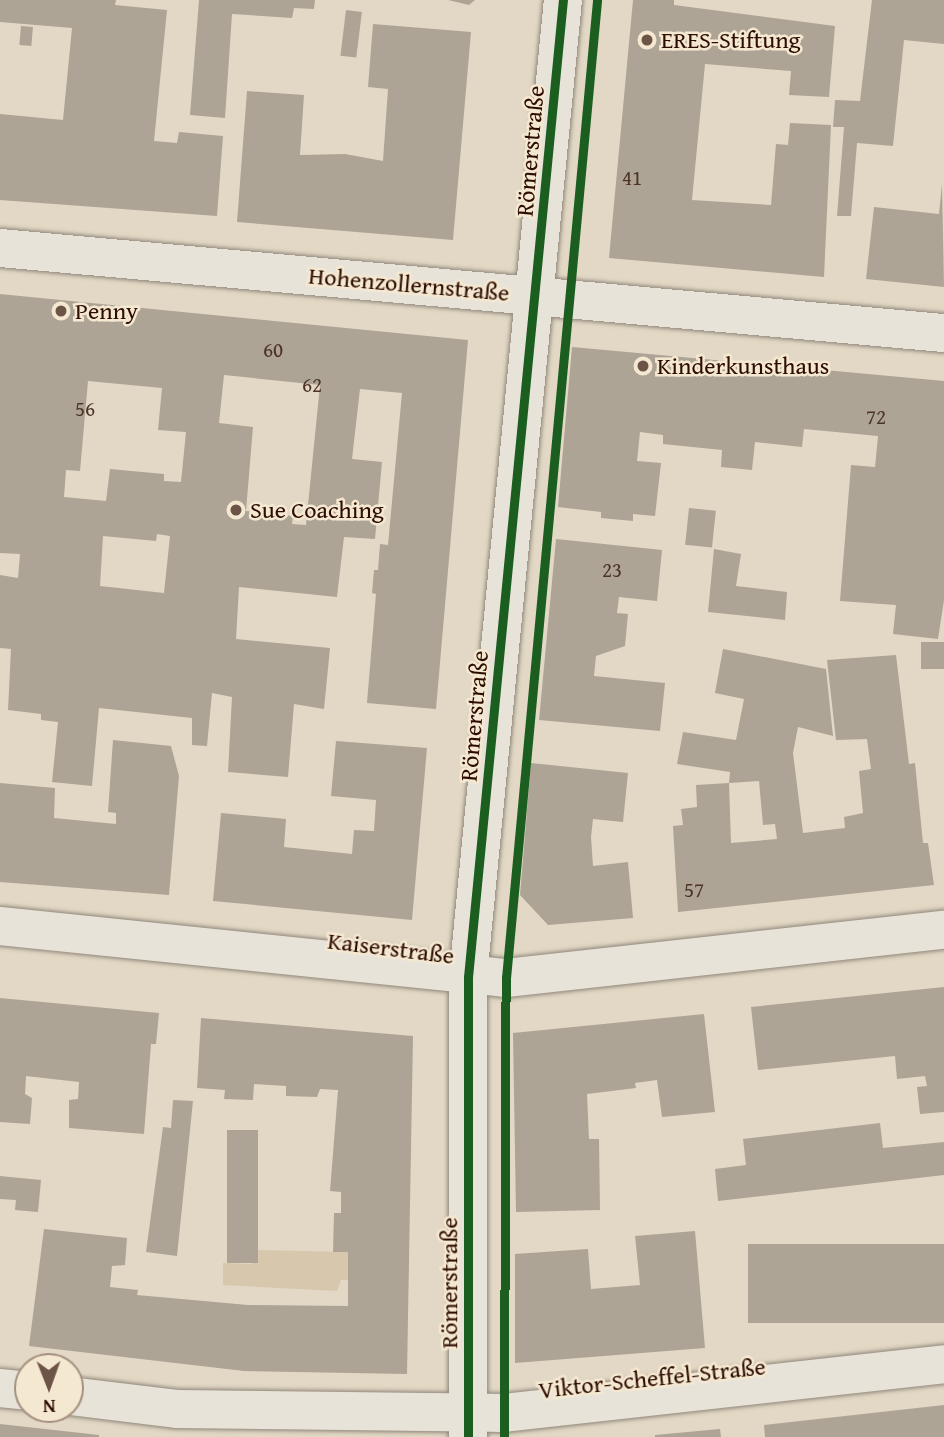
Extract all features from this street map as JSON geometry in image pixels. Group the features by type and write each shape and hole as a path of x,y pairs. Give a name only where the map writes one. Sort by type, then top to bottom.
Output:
{"street":[{"name":"Römerstraße","path":"468,1426 468,977 563,0"},
{"name":"Hohenzollernstraße","path":"0,248 944,333"},
{"name":"Kaiserstraße","path":"0,926 468,977 506,978 944,930"},
{"name":"Viktor-Scheffel-Straße","path":"84,1398 178,1409 468,1426 944,1364"}],"shaded area":[{"path":"253,1250 348,1252 348,1280 341,1280 337,1291 223,1285 223,1263 252,1264"}],"building":[{"path":"0,0 116,0 115,5 167,10 154,141 177,143 179,132 223,136 217,216 0,200 0,114 63,120 72,28 0,22"},
{"path":"199,0 315,0 314,9 294,8 292,18 232,14 225,118 190,115"},
{"path":"448,0 475,0 469,5"},
{"path":"633,0 674,0 674,5 835,26 829,97 789,95 791,71 705,64 692,200 771,205 776,144 788,145 790,123 831,125 824,277 609,258"},
{"path":"872,0 944,0 944,44 904,40 893,146 857,143 851,216 837,216 844,127 833,127 835,100 860,101"},
{"path":"346,10 362,12 356,58 340,56"},
{"path":"373,24 471,32 453,240 237,222 247,91 304,95 300,155 345,154 383,161 388,89 368,87"},
{"path":"21,26 33,27 31,46 19,45"},
{"path":"942,184 944,287 866,279 874,207 939,214"},
{"path":"0,294 468,340 436,709 367,703 376,594 372,593 374,570 378,570 380,544 388,545 402,393 360,389 352,459 382,462 375,539 344,537 337,597 239,587 236,639 330,648 324,709 294,704 288,777 228,772 232,697 212,693 207,746 192,745 192,718 99,708 92,786 52,782 58,722 41,720 41,714 8,710 11,649 0,648 0,575 18,578 20,554 0,553","holes":["224,375 320,385 306,525 292,524 293,516 246,511 253,427 219,423","88,381 162,388 158,430 186,432 181,482 164,481 164,474 110,469 106,501 64,497 66,470 80,471","157,534 170,536 164,593 100,586 103,536 156,541"]},
{"path":"572,347 944,381 944,600 938,639 893,634 896,605 840,601 851,465 875,467 878,436 804,429 802,447 755,442 752,470 721,467 722,450 663,444 663,435 640,432 637,461 661,463 655,516 633,514 633,521 601,518 601,512 558,507"},
{"path":"689,508 716,511 712,548 685,545"},
{"path":"556,539 662,550 657,601 619,597 617,613 628,614 625,646 596,656 594,676 665,683 660,731 539,720"},
{"path":"714,549 741,554 736,586 787,592 785,620 708,612"},
{"path":"921,642 944,642 944,669 921,669"},
{"path":"723,649 826,669 833,736 798,727 793,753 803,833 845,828 844,817 863,813 859,771 871,769 867,739 836,740 827,660 896,655 909,764 915,763 923,843 928,843 934,885 678,912 673,826 683,825 681,809 697,807 696,785 729,783 730,772 677,764 683,732 736,740 744,699 715,693","holes":["759,781 763,825 775,824 777,839 731,843 729,783"]},
{"path":"113,740 171,746 179,776 169,895 0,882 0,783 55,788 54,818 116,824 116,813 108,812"},
{"path":"336,741 427,748 412,920 213,901 221,813 286,819 284,847 352,854 354,830 374,831 376,800 331,796"},
{"path":"531,763 628,773 623,822 593,819 591,837 593,866 628,862 633,918 548,925 520,895"},
{"path":"944,987 944,1112 920,1114 917,1087 927,1086 925,1076 897,1079 895,1056 758,1070 751,1007"},
{"path":"0,998 159,1013 156,1044 151,1044 144,1134 69,1128 69,1100 78,1099 79,1082 26,1076 25,1094 32,1098 30,1124 0,1122"},
{"path":"704,1014 715,1112 662,1117 657,1080 635,1083 636,1088 587,1094 589,1139 599,1139 600,1210 516,1212 513,1033"},
{"path":"201,1018 413,1036 407,1374 244,1371 29,1346 44,1229 127,1238 125,1265 112,1266 110,1287 138,1290 137,1295 248,1305 348,1306 348,1252 333,1252 334,1213 341,1213 341,1192 330,1191 338,1090 320,1089 317,1097 286,1096 286,1086 254,1084 253,1100 224,1099 225,1090 197,1088"},
{"path":"173,1100 193,1101 177,1256 146,1252 163,1127 171,1128"},
{"path":"880,1123 883,1148 944,1142 944,1175 718,1201 715,1169 746,1165 743,1139"},
{"path":"227,1130 258,1130 258,1263 227,1263"},
{"path":"0,1176 41,1180 38,1212 15,1210 16,1200 0,1199"},
{"path":"695,1231 705,1348 515,1363 515,1254 588,1249 591,1289 640,1285 635,1236"},
{"path":"748,1244 944,1244 944,1323 748,1323"},
{"path":"944,1405 944,1437 765,1437 764,1425"},
{"path":"0,1424 99,1435 99,1437 0,1437"},
{"path":"720,1429 721,1437 655,1437 655,1435"}],"cycle path":[{"path":"468,1437 468,977 563,0"},
{"path":"504,1437 506,978 597,0"}],"place":[{"name":"ERES-Stiftung","path":"647,40"},
{"name":"Penny","path":"61,311"},
{"name":"Kinderkunsthaus","path":"643,366"},
{"name":"Sue Coaching","path":"236,510"}]}
